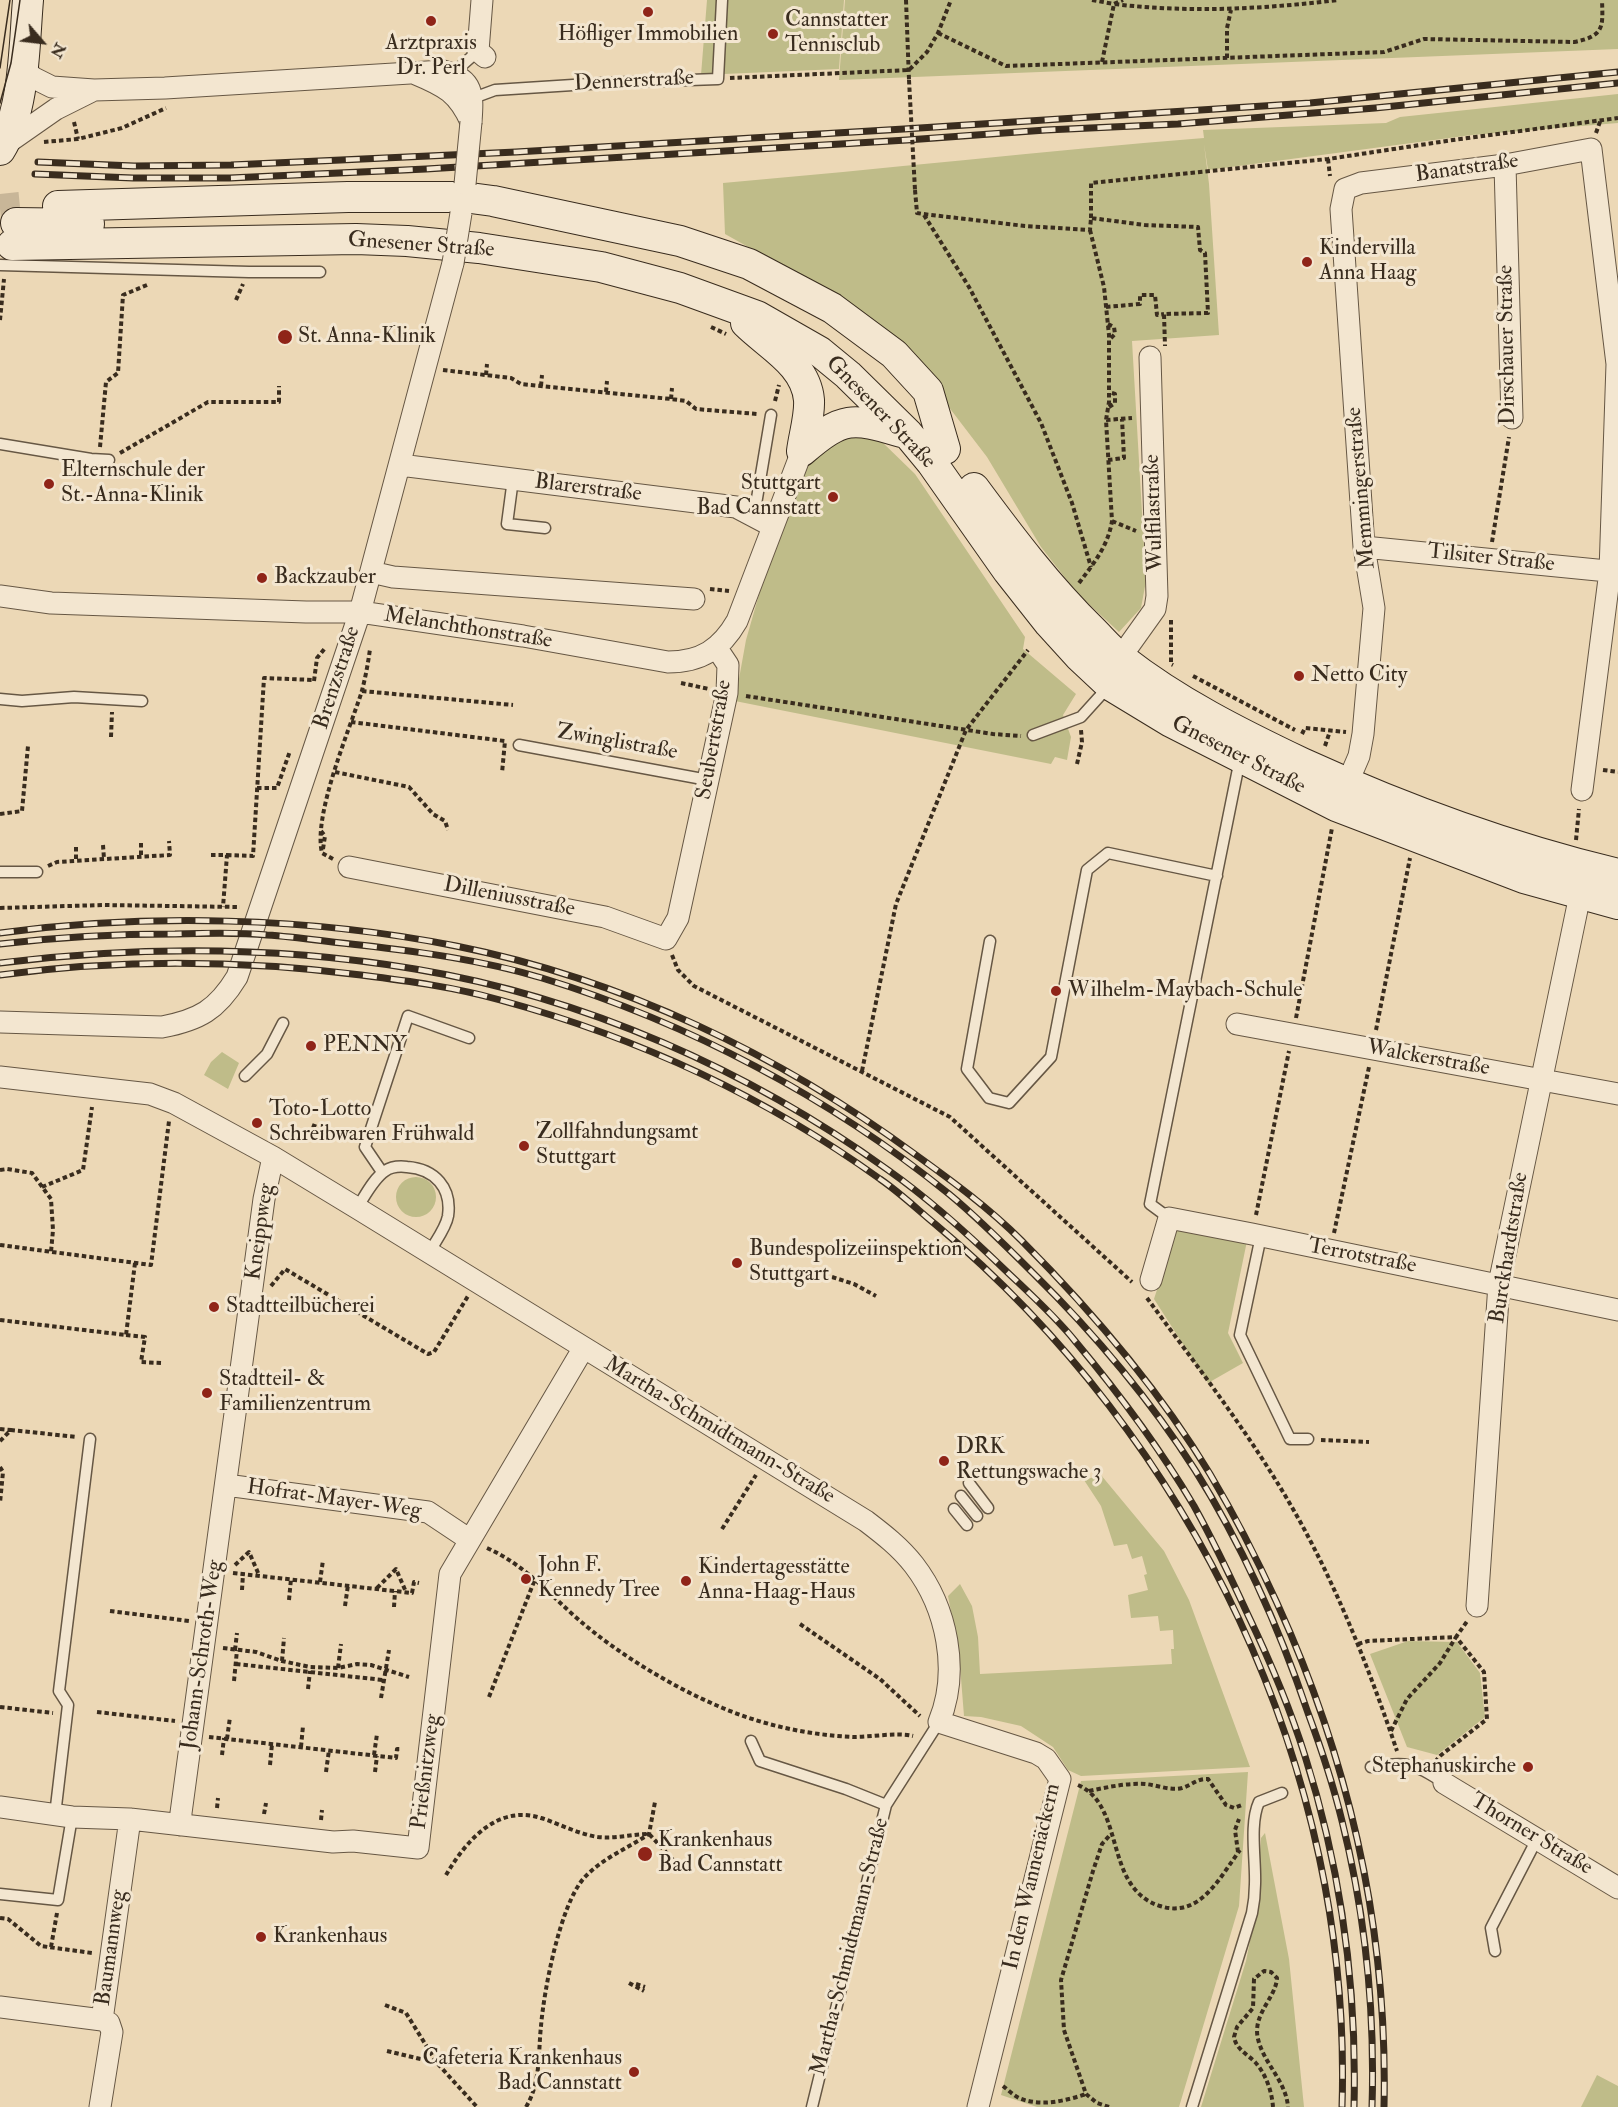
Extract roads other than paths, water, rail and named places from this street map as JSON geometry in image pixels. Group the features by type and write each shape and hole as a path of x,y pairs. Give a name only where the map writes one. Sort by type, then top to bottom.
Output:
{"main road":[{"path":"1,148 15,113 22,68 28,0"},
{"path":"11,241 348,198 463,198 504,203 680,242 749,264 832,308 894,354 928,391 945,449"},
{"name":"Gnesener Straße","path":"11,241 392,227 573,244 687,272 740,290 813,327 841,346 870,369 902,400 945,449 1115,671 1171,722 1240,758 1342,795 1573,863 1618,874"},
{"name":"Gnesener Straße","path":"11,241 356,239 479,248 601,267 680,288 757,316 820,352 848,375 908,434 932,463 1008,571 1049,623 1079,656 1186,703 1342,795 1524,878 1618,904"},
{"path":"727,304 759,337 791,361 800,373 807,389 809,403 802,451"},
{"path":"802,451 825,432 840,424 859,421 908,434"}],"street":[{"path":"481,54 483,0"},
{"path":"22,68 34,78 52,87 94,90 416,74 433,71 446,79 469,87 469,108"},
{"path":"1,148 56,109 94,90"},
{"name":"Brenzstraße","path":"0,1022 162,1027 186,1022 207,1012 226,995 237,977 360,612 426,368 453,263 463,198 469,108"},
{"name":"Banatstraße","path":"1345,189 1361,183 1505,165 1591,149 1617,364 1614,572"},
{"name":"Dirschauer Straße","path":"1505,165 1512,418"},
{"name":"Memmingerstraße","path":"1342,795 1359,756 1363,734 1374,608 1364,547 1341,209 1345,189"},
{"name":"Wulfilastraße","path":"1115,671 1155,609 1157,596 1150,357"},
{"name":"Seubertstraße","path":"666,939 678,918 727,693 728,665 716,647 729,634 748,594 802,451"},
{"name":"Blarerstraße","path":"400,465 745,512 772,526"},
{"name":"Tilsiter Straße","path":"1364,547 1614,572"},
{"name":"Melanchthonstraße","path":"371,572 393,577 694,599"},
{"path":"1582,790 1614,572"},
{"name":"Melanchthonstraße","path":"0,596 51,603 360,612 523,636 668,662 685,662 703,657 716,647"},
{"name":"Dilleniusstraße","path":"349,867 605,917 666,939"},
{"name":"Burckhardtstraße","path":"1477,1606 1499,1284 1580,895"},
{"name":"Walckerstraße","path":"1237,1024 1618,1094"},
{"name":"Martha-Schmidtmann-Straße","path":"0,1077 150,1094 174,1103 273,1157 866,1521 899,1548 913,1564 929,1589 939,1611 946,1634 949,1683 945,1707 930,1719"},
{"name":"Kneippweg","path":"226,1485 264,1199 273,1157"},
{"path":"1143,1285 1169,1218"},
{"name":"Terrotstraße","path":"1169,1218 1618,1310"},
{"name":"Prießnitzweg","path":"0,1807 64,1816 130,1819 333,1842 353,1841 418,1848 450,1574 583,1349"},
{"name":"Hofrat-Mayer-Weg","path":"226,1485 428,1512 470,1540"},
{"name":"Johann-Schroth-Weg","path":"181,1825 181,1813 197,1729 204,1646 226,1485"},
{"name":"In den Wannenäckern","path":"930,1719 1036,1754 1046,1759 1060,1779 978,2107"},
{"name":"Thorner Straße","path":"1436,1777 1618,1887"},
{"name":"Baumannweg","path":"100,2107 112,2032 109,2024 102,2020 130,1819"},
{"path":"0,2007 102,2020"}],"lane":[{"name":"Dennerstraße","path":"469,108 495,90 718,79 722,0"},
{"path":"446,79 481,54"},
{"path":"11,241 180,271 320,272"},
{"path":"745,512 771,415"},
{"path":"0,444 104,459"},
{"path":"513,479 507,524 545,528"},
{"path":"1033,735 1081,717 1115,671"},
{"path":"0,699 22,701 74,697 142,701"},
{"name":"Zwinglistraße","path":"519,745 708,780"},
{"path":"1169,1218 1150,1204 1240,758"},
{"path":"990,941 967,1069 989,1098 1009,1103 1051,1057 1087,870 1108,853 1217,876"},
{"path":"0,872 37,872"},
{"path":"382,1173 365,1146 408,1016 469,1038"},
{"path":"245,1076 267,1054 282,1023"},
{"path":"357,1208 382,1173 399,1166 429,1172 442,1184 449,1198 448,1219 429,1253"},
{"path":"1257,1235 1240,1335 1290,1439 1308,1439"},
{"path":"0,1893 58,1900 68,1705 59,1691 90,1439"},
{"path":"969,1484 988,1508"},
{"path":"961,1496 977,1516"},
{"path":"954,1509 967,1525"},
{"name":"Martha-Schmidtmann-Straße","path":"812,2107 886,1805 930,1719"},
{"path":"751,1741 759,1761 846,1789 886,1805"},
{"path":"1371,1767 1402,1762 1412,1764 1436,1777"},
{"path":"1192,2107 1252,1912 1256,1885 1254,1843 1257,1808 1259,1802 1282,1793"},
{"path":"1495,1950 1491,1928 1537,1839"}],"tunnel":[{"path":"0,209 20,207"}],"tram line":[{"path":"0,68 10,0"},
{"path":"0,103 11,63 20,0"}],"railway":[{"path":"38,162 134,166 231,165 516,152 1310,103 1618,72"},
{"path":"35,174 133,178 230,178 426,169 1046,130 1178,124 1375,108 1618,83"},
{"path":"0,933 56,927 170,921 286,924 401,936 518,960 639,1000 697,1025 754,1054 810,1085 864,1119 970,1195 996,1217 1047,1266 1098,1322 1169,1412 1219,1490 1277,1603 1303,1663 1325,1724 1344,1786 1359,1849 1371,1912 1379,1976 1384,2041 1384,2107"},
{"path":"0,944 109,935 244,933 451,957 542,978 651,1017 756,1066 855,1126 960,1203 1055,1295 1119,1366 1159,1417 1195,1470 1229,1528 1259,1588 1318,1739 1335,1793 1350,1856 1367,1963 1372,2035 1372,2107"},
{"path":"0,963 52,957 156,951 312,956 415,969 541,998 663,1042 779,1100 888,1170 933,1205 1050,1313 1122,1400 1153,1442 1194,1506 1256,1632 1299,1738 1318,1799 1328,1842 1337,1886 1349,1974 1353,2018 1354,2107"},
{"path":"0,975 90,966 226,964 361,975 483,995 601,1032 650,1051 746,1096 837,1149 908,1201 1027,1310 1109,1405 1180,1509 1239,1619 1286,1736 1319,1857 1338,1981 1342,2107"}],"place":[{"name":"Höfliger Immobilien","path":"648,12"},
{"name":"Arztpraxis Dr. Perl","path":"431,21"},
{"name":"Cannstatter Tennisclub","path":"773,34"},
{"name":"Kindervilla Anna Haag","path":"1307,262"},
{"name":"St. Anna-Klinik","path":"285,337"},
{"name":"Elternschule der St.-Anna-Klinik","path":"49,484"},
{"name":"Stuttgart Bad Cannstatt","path":"833,497"},
{"name":"Backzauber","path":"262,578"},
{"name":"Netto City","path":"1299,676"},
{"name":"Wilhelm-Maybach-Schule","path":"1056,991"},
{"name":"PENNY","path":"311,1046"},
{"name":"Toto-Lotto Schreibwaren Frühwald","path":"257,1123"},
{"name":"Zollfahndungsamt Stuttgart","path":"524,1146"},
{"name":"Bundespolizeiinspektion Stuttgart","path":"737,1263"},
{"name":"Stadtteilbücherei","path":"214,1307"},
{"name":"Stadtteil- & Familienzentrum","path":"207,1393"},
{"name":"DRK Rettungswache 3","path":"944,1461"},
{"name":"John F. Kennedy Tree","path":"526,1579"},
{"name":"Kindertagesstätte Anna-Haag-Haus","path":"686,1581"},
{"name":"Stephanuskirche","path":"1528,1767"},
{"name":"Krankenhaus Bad Cannstatt","path":"645,1854"},
{"name":"Krankenhaus","path":"261,1937"},
{"name":"Cafeteria Krankenhaus Bad Cannstatt","path":"634,2072"}]}
